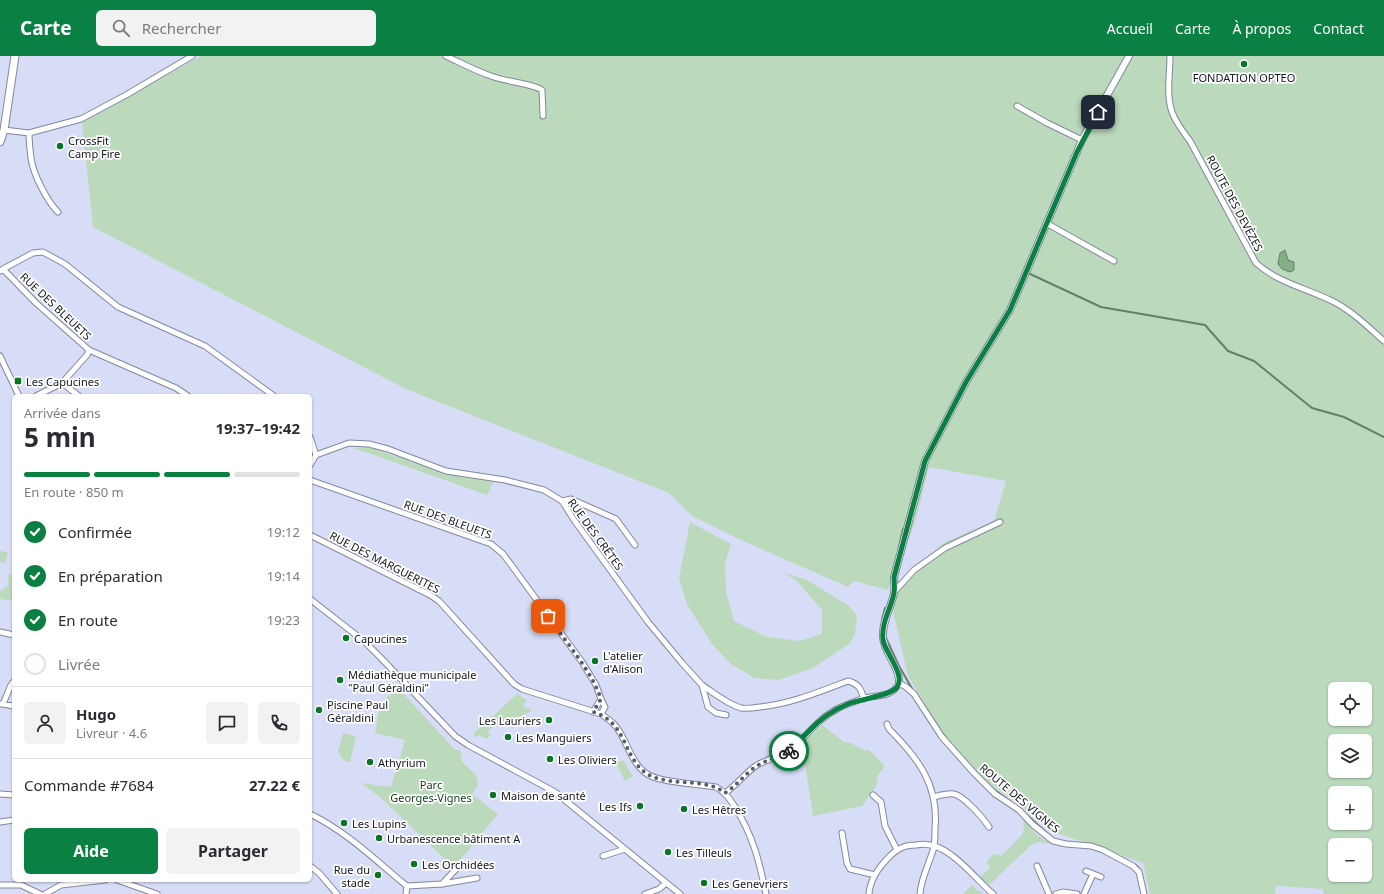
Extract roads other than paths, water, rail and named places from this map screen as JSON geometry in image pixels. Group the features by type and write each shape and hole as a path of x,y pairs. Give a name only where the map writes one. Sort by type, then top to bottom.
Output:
{"main road":[{"path":"0,142 4,130 15,56"}],"street":[{"path":"4,130 29,133 81,119 126,95 192,56"},
{"path":"446,56 491,76 538,87 542,90 543,94 543,116"},
{"path":"725,793 757,765 782,756 831,712 864,699 892,692 897,688 899,676 885,648 883,639 884,620 894,592 894,577 925,461 966,382 1010,310 1082,140 1129,56"},
{"name":"ROUTE DES DEVÈZES","path":"1170,56 1169,100 1172,112 1178,125 1190,141 1256,263 1283,281 1336,303 1347,310 1384,341"},
{"path":"1017,106 1082,140"},
{"path":"29,133 31,160 35,172 52,206 58,212"},
{"path":"1046,223 1114,261"},
{"path":"2,270 33,253 43,252 65,264 118,307 204,346 271,394"},
{"name":"RUE DES BLEUETS","path":"2,270 89,350 176,388 185,394"},
{"path":"40,394 62,383 87,355 89,350"},
{"path":"0,356 17,394"},
{"path":"62,383 76,394"},
{"path":"312,443 316,454 312,461"},
{"name":"RUE DES CRÊTES","path":"316,454 349,443 369,444 388,449 446,472 505,480 544,490 562,501 574,520 648,622 702,685 741,708 775,705 807,696 848,681 860,687 864,699"},
{"name":"RUE DES BLEUETS","path":"312,481 491,544 503,554 582,662 596,685 605,707 601,714"},
{"path":"562,501 571,499 616,519 635,545"},
{"path":"894,592 914,570 945,548 1000,522"},
{"name":"RUE DES MARGUERITES","path":"312,536 430,595 439,601 514,684 522,689 601,714"},
{"path":"312,601 356,634 455,736 468,746 554,792 680,894"},
{"path":"0,632 12,635"},
{"name":"ROUTE DES VIGNES","path":"899,683 914,694 942,737 995,794 1018,810 1053,841 1066,844 1091,846 1104,850 1133,866 1139,872 1144,894"},
{"path":"12,684 1,704 12,706"},
{"name":"RUE DES CRÊTES","path":"702,685 708,707 716,713 726,715"},
{"path":"593,712 601,699"},
{"path":"601,714 611,720 619,730 634,760 643,771 651,776 667,780 716,787 725,793 737,810 753,840 760,861 766,894"},
{"path":"887,724 889,729 915,757 927,777 934,797 936,820 934,846 920,894"},
{"path":"0,794 12,795"},
{"path":"934,797 955,794 962,798 989,827"},
{"path":"873,795 881,802 885,826 897,850"},
{"path":"312,815 323,820 407,886 442,884 477,878"},
{"path":"0,822 12,820"},
{"path":"842,833 847,864 850,869 874,875"},
{"path":"869,894 874,875 882,863 897,850 908,845 922,844 934,846 945,851 993,894"},
{"path":"603,856 625,849"},
{"path":"1037,866 1049,894"},
{"path":"442,884 458,867"},
{"path":"312,868 319,873 337,894"},
{"path":"1086,871 1101,878"},
{"path":"1084,894 1094,874"},
{"path":"45,894 69,882"},
{"path":"122,882 150,893 157,894"},
{"path":"645,894 659,889 666,883"},
{"path":"0,885 21,885 40,894"},
{"path":"406,894 407,886"},
{"path":"1056,894 1063,892 1077,894"}],"waterway":[{"path":"1028,273 1101,307 1205,325 1228,351 1254,361 1312,408 1344,417 1384,437"},
{"path":"898,551 903,529"},
{"path":"882,619 885,608"},
{"path":"886,638 899,666 914,692"},
{"path":"940,730 946,738"},
{"path":"992,788 1010,801"},
{"path":"1026,814 1049,835"},
{"path":"1121,857 1137,866 1141,871"}],"place":[{"name":"FONDATION OPTEO","path":"1244,64"},
{"name":"CrossFit Camp Fire","path":"60,146"},
{"name":"Les Capucines","path":"18,381"},
{"name":"Capucines","path":"346,638"},
{"name":"L'atelier d'Alison","path":"595,661"},
{"name":"Médiathèque municipale \"Paul Géraldini\"","path":"340,680"},
{"name":"Piscine Paul Géraldini","path":"319,710"},
{"name":"Les Lauriers","path":"549,720"},
{"name":"Les Manguiers","path":"508,737"},
{"name":"Les Oliviers","path":"550,759"},
{"name":"Athyrium","path":"370,762"},
{"name":"Maison de santé","path":"493,795"},
{"name":"Les Ifs","path":"640,806"},
{"name":"Les Hêtres","path":"684,809"},
{"name":"Les Lupins","path":"344,823"},
{"name":"Urbanescence bâtiment A","path":"379,838"},
{"name":"Les Tilleuls","path":"668,852"},
{"name":"Les Orchidées","path":"414,864"},
{"name":"Rue du stade","path":"378,875"},
{"name":"Les Genevriers","path":"704,883"}],"park label":[{"name":"Parc Georges-Vignes","path":"431,790"}]}
